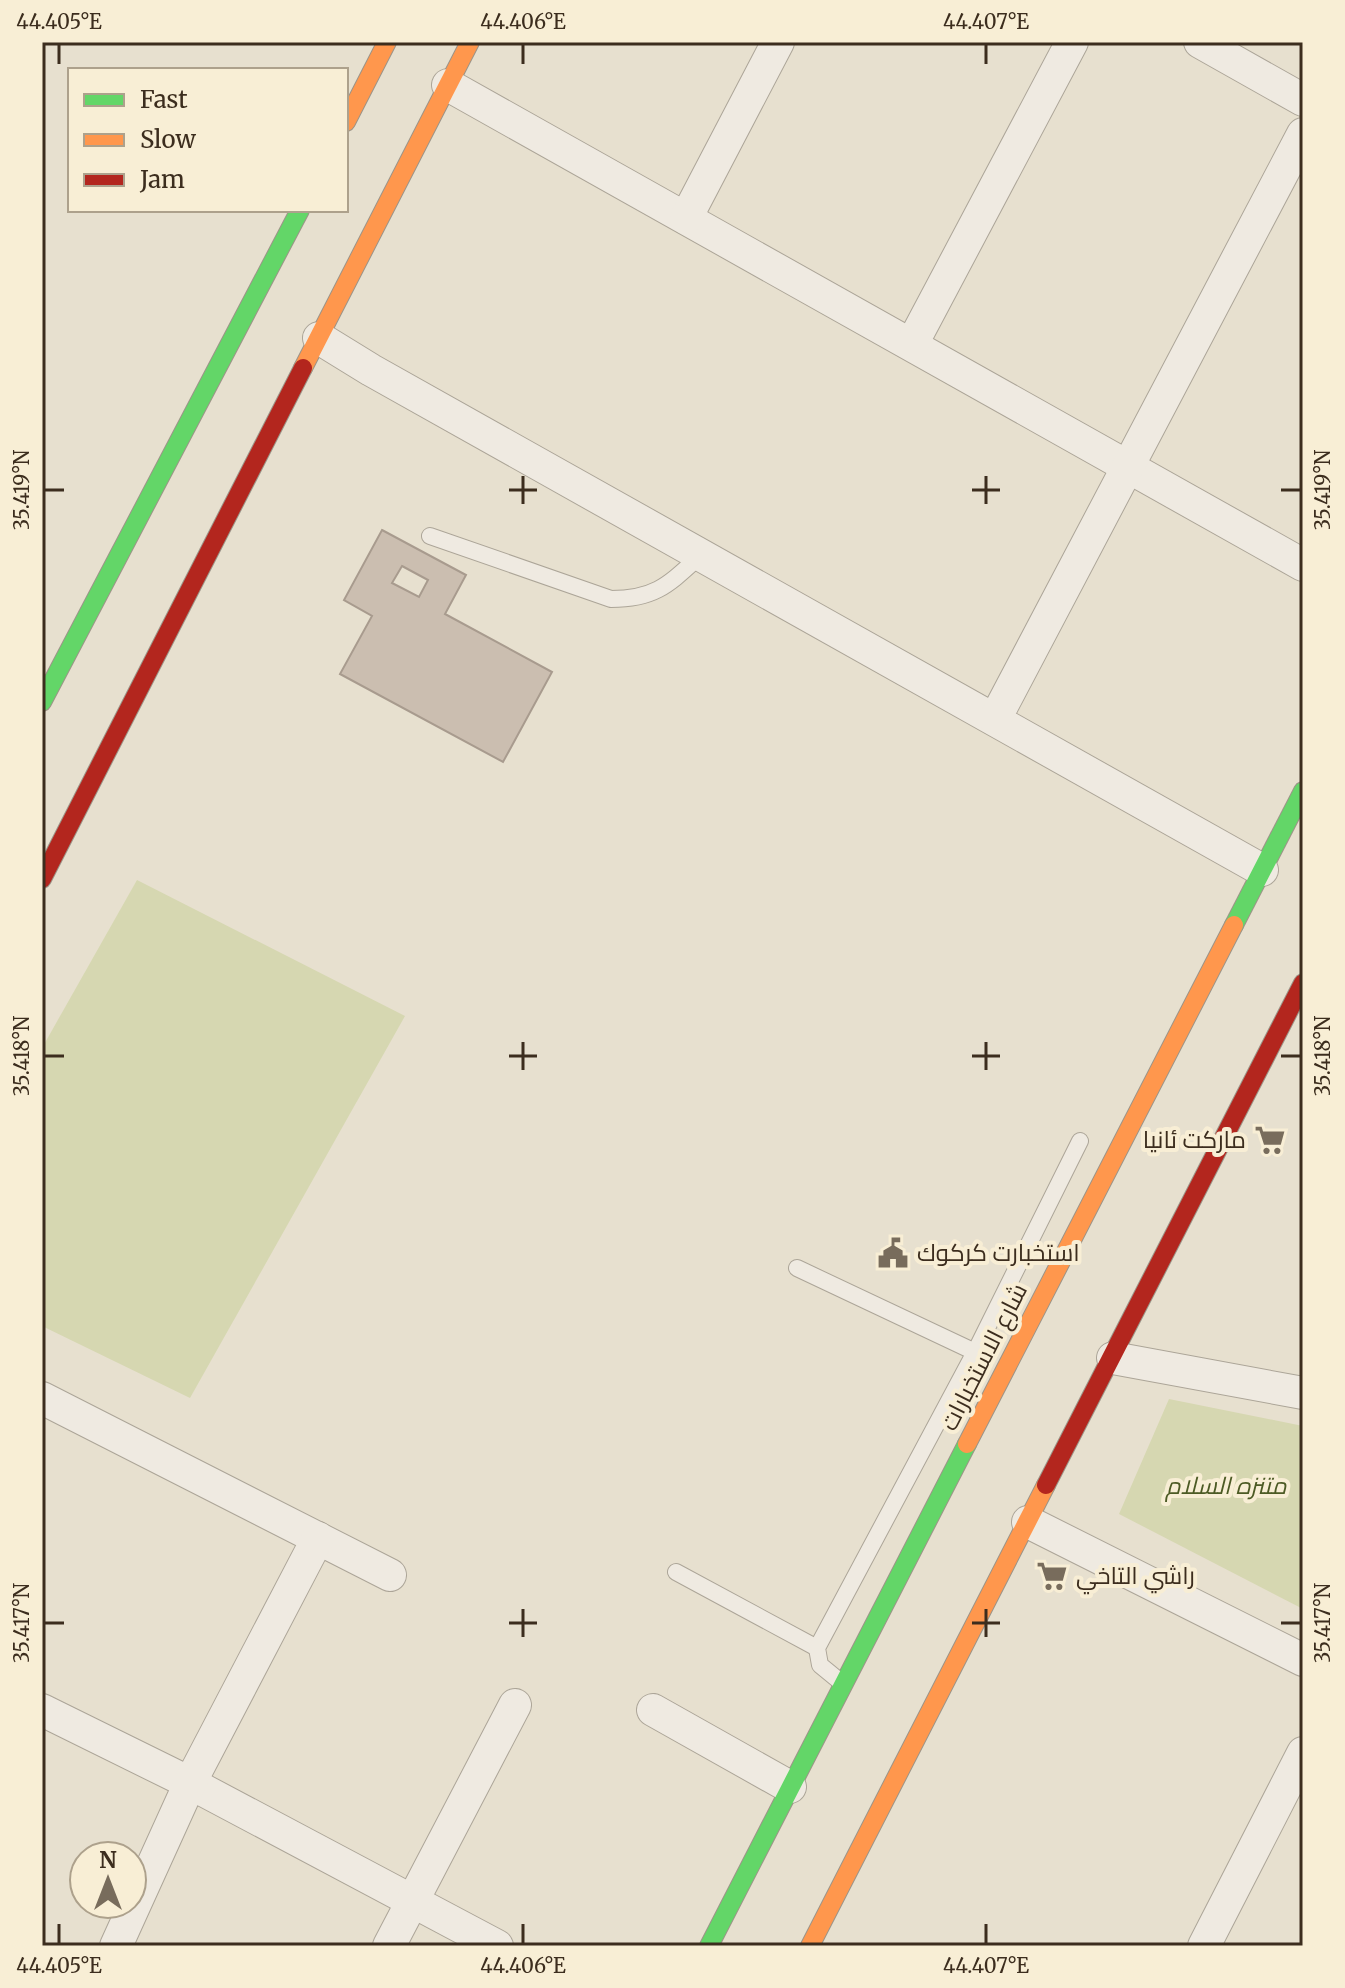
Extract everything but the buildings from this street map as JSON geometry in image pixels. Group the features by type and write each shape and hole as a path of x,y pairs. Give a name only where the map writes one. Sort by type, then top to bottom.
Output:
{"main road":[{"path":"348,118 387,42"},
{"path":"42,879 470,42"},
{"path":"42,702 299,212"},
{"name":"شارع الاستخبارات","path":"709,1946 1303,791"},
{"path":"810,1946 1303,983"}],"street":[{"path":"686,218 778,42"},
{"path":"912,344 1072,42"},
{"path":"1200,42 1303,100"},
{"path":"448,85 1303,565"},
{"path":"995,719 1303,134"},
{"path":"319,338 1262,870"},
{"path":"1113,1358 1303,1393"},
{"path":"42,1398 390,1575"},
{"path":"1028,1522 1303,1660"},
{"path":"116,1946 190,1783 318,1538"},
{"path":"389,1946 515,1705"},
{"path":"42,1710 190,1783 497,1946"},
{"path":"653,1710 790,1787"},
{"path":"1204,1946 1303,1753"}],"lane":[{"path":"430,536 611,599 638,599 665,588 701,555"},
{"path":"843,1684 820,1665 817,1648 975,1352 1080,1141"},
{"path":"797,1268 975,1352"},
{"path":"676,1572 817,1648"}],"green space":[{"path":"137,880 405,1016 190,1398 42,1326 42,1048"},
{"name":"متنزه السلام","path":"1169,1399 1303,1426 1303,1609 1119,1514"}],"traffic: fast":[{"path":"42,702 299,212"},
{"path":"1234,925 1303,791"},
{"path":"709,1946 967,1444"}],"traffic: slow":[{"path":"348,118 387,42"},
{"path":"303,368 470,42"},
{"path":"967,1444 1234,925"},
{"path":"810,1946 1046,1485"}],"traffic: jam":[{"path":"42,879 303,368"},
{"path":"1046,1485 1303,983"}],"place":[{"name":"ماركت ئانيا","path":"1270,1140"},
{"name":"استخبارت كركوك","path":"893,1253"},
{"name":"راشي التاخي","path":"1052,1576"}]}
